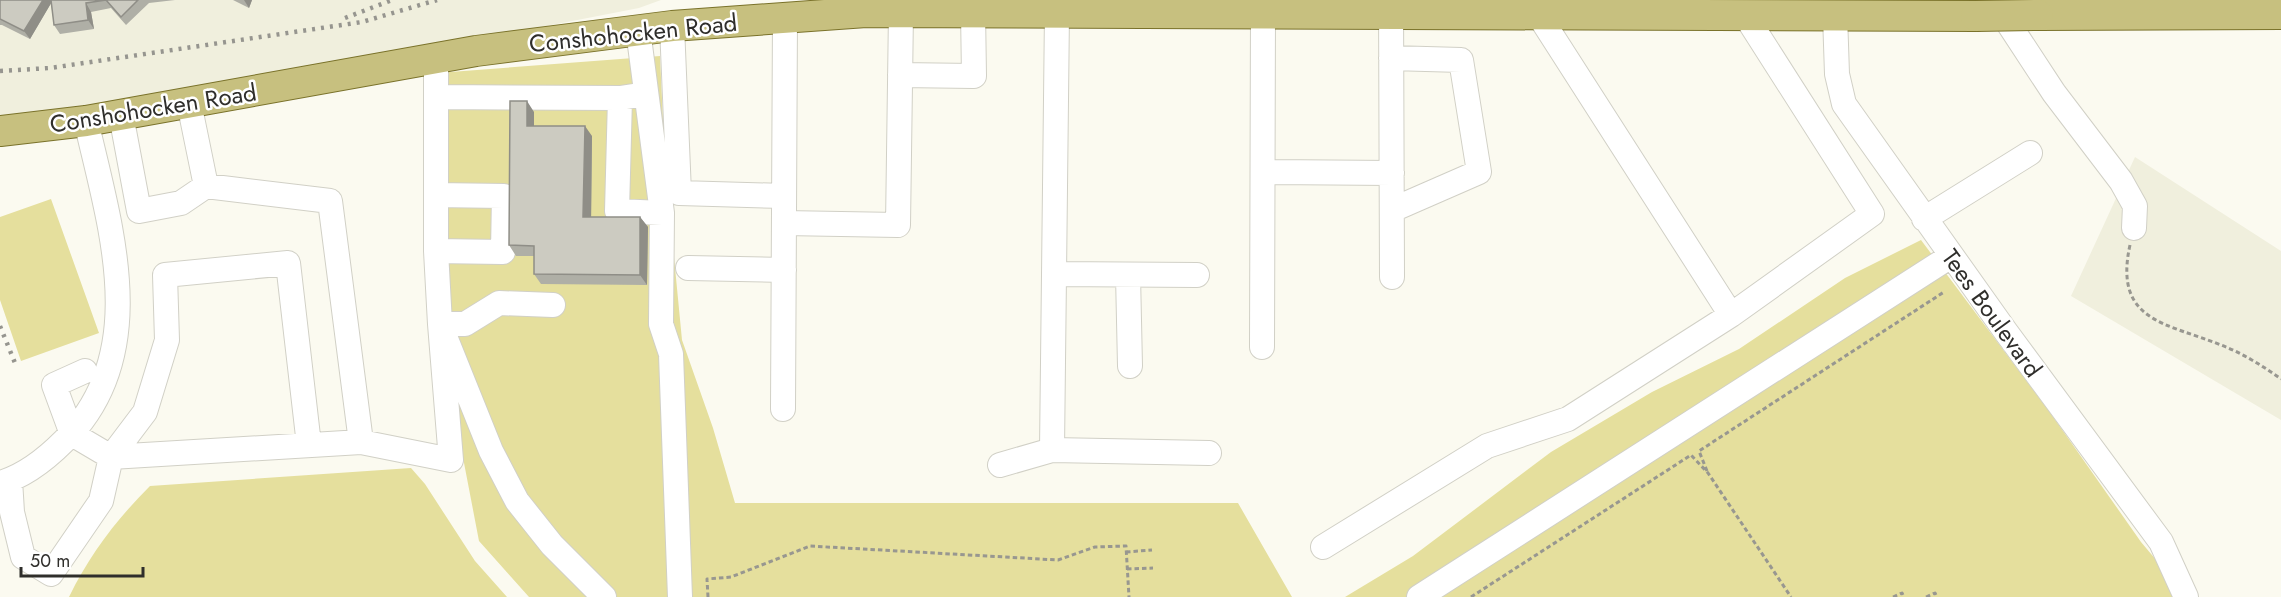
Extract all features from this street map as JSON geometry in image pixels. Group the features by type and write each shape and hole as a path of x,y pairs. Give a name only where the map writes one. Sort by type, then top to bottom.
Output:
{"main road":[{"name":"Conshohocken Road","path":"0,132 86,121 436,58 638,30 785,17 901,12 939,6 973,12 1263,13 1391,7 1538,14 1642,7 1745,15 1835,15 1985,8 2038,15 2281,14"}],"lane":[{"path":"1391,7 1392,277"},
{"path":"1985,8 2121,181 2135,206 2134,228"},
{"path":"784,223 898,225 901,12"},
{"path":"900,75 974,76 973,12"},
{"path":"1052,450 1057,12"},
{"path":"1262,347 1263,13"},
{"path":"1538,14 1731,315"},
{"path":"1323,547 1487,446 1568,419 1731,315 1872,214 1745,15"},
{"name":"Tees Boulevard","path":"1835,15 1838,74 1844,104 1924,219 2161,542 2186,597"},
{"path":"783,408 785,17"},
{"path":"672,26 679,193 784,196"},
{"path":"638,30 662,213 661,324 671,354 680,597"},
{"path":"85,371 54,385 72,434 111,457 361,442 451,460 436,251 436,58"},
{"path":"1391,58 1461,60 1479,172 1392,210"},
{"path":"436,97 620,98 646,94"},
{"path":"620,98 617,211 662,213"},
{"path":"189,103 206,186"},
{"path":"121,115 139,211 181,203 206,186 330,201 361,442"},
{"path":"86,121 111,227 118,288 117,342 110,367 88,414 53,452 5,482 23,557 51,574 101,501 111,457 145,412 161,364 167,340 165,275 288,262 309,445"},
{"path":"1924,219 2030,153"},
{"path":"1263,172 1392,173"},
{"path":"436,195 504,196 503,252 436,251"},
{"path":"1419,597 1951,256"},
{"path":"688,268 784,270"},
{"path":"1054,274 1197,275"},
{"path":"1128,275 1130,366"},
{"path":"440,324 465,324 499,303 553,305"},
{"path":"440,324 491,451 516,501 552,545 604,597"},
{"path":"1000,465 1052,450 1209,453"}],"path":[{"path":"2134,228 2126,262 2126,279 2131,295 2140,308 2155,322 2222,345 2281,379"},
{"path":"1471,597 1944,292"},
{"path":"1699,451 1708,472 1791,597"},
{"path":"1691,455 1708,472"},
{"path":"708,597 707,579 730,577 810,546 1058,560 1095,547 1126,546 1129,597"},
{"path":"1126,552 1152,550"},
{"path":"1127,569 1153,568"},
{"path":"1893,597 1902,593 1904,597"},
{"path":"1926,597 1935,593 1937,597"}],"shaded area":[{"path":"0,0 661,0 639,8 109,111 0,121"},
{"path":"660,56 665,164 682,340 713,428 735,503 1238,503 1292,597 529,597 479,541 455,416 424,74"},
{"path":"2135,157 2281,251 2281,420 2071,296"},
{"path":"51,199 99,333 21,361 0,300 0,217"},
{"path":"1921,240 2049,411 2141,542 2162,567 2174,597 1345,597 1413,556 1551,452 1652,392 1739,349 1845,278"},
{"path":"411,468 425,484 475,561 507,597 69,597 105,538 150,486"}],"building":[{"path":"0,0 43,0 24,31 0,19"},
{"path":"51,0 106,0 86,3 88,20 54,25"},
{"path":"106,0 138,0 121,17"},
{"path":"510,101 527,101 527,126 585,126 583,217 640,217 640,275 534,274 534,246 509,245"}],"railway":[{"path":"345,18 392,0"},
{"path":"0,71 50,68 362,22 437,0"},
{"path":"0,326 15,363"}]}
